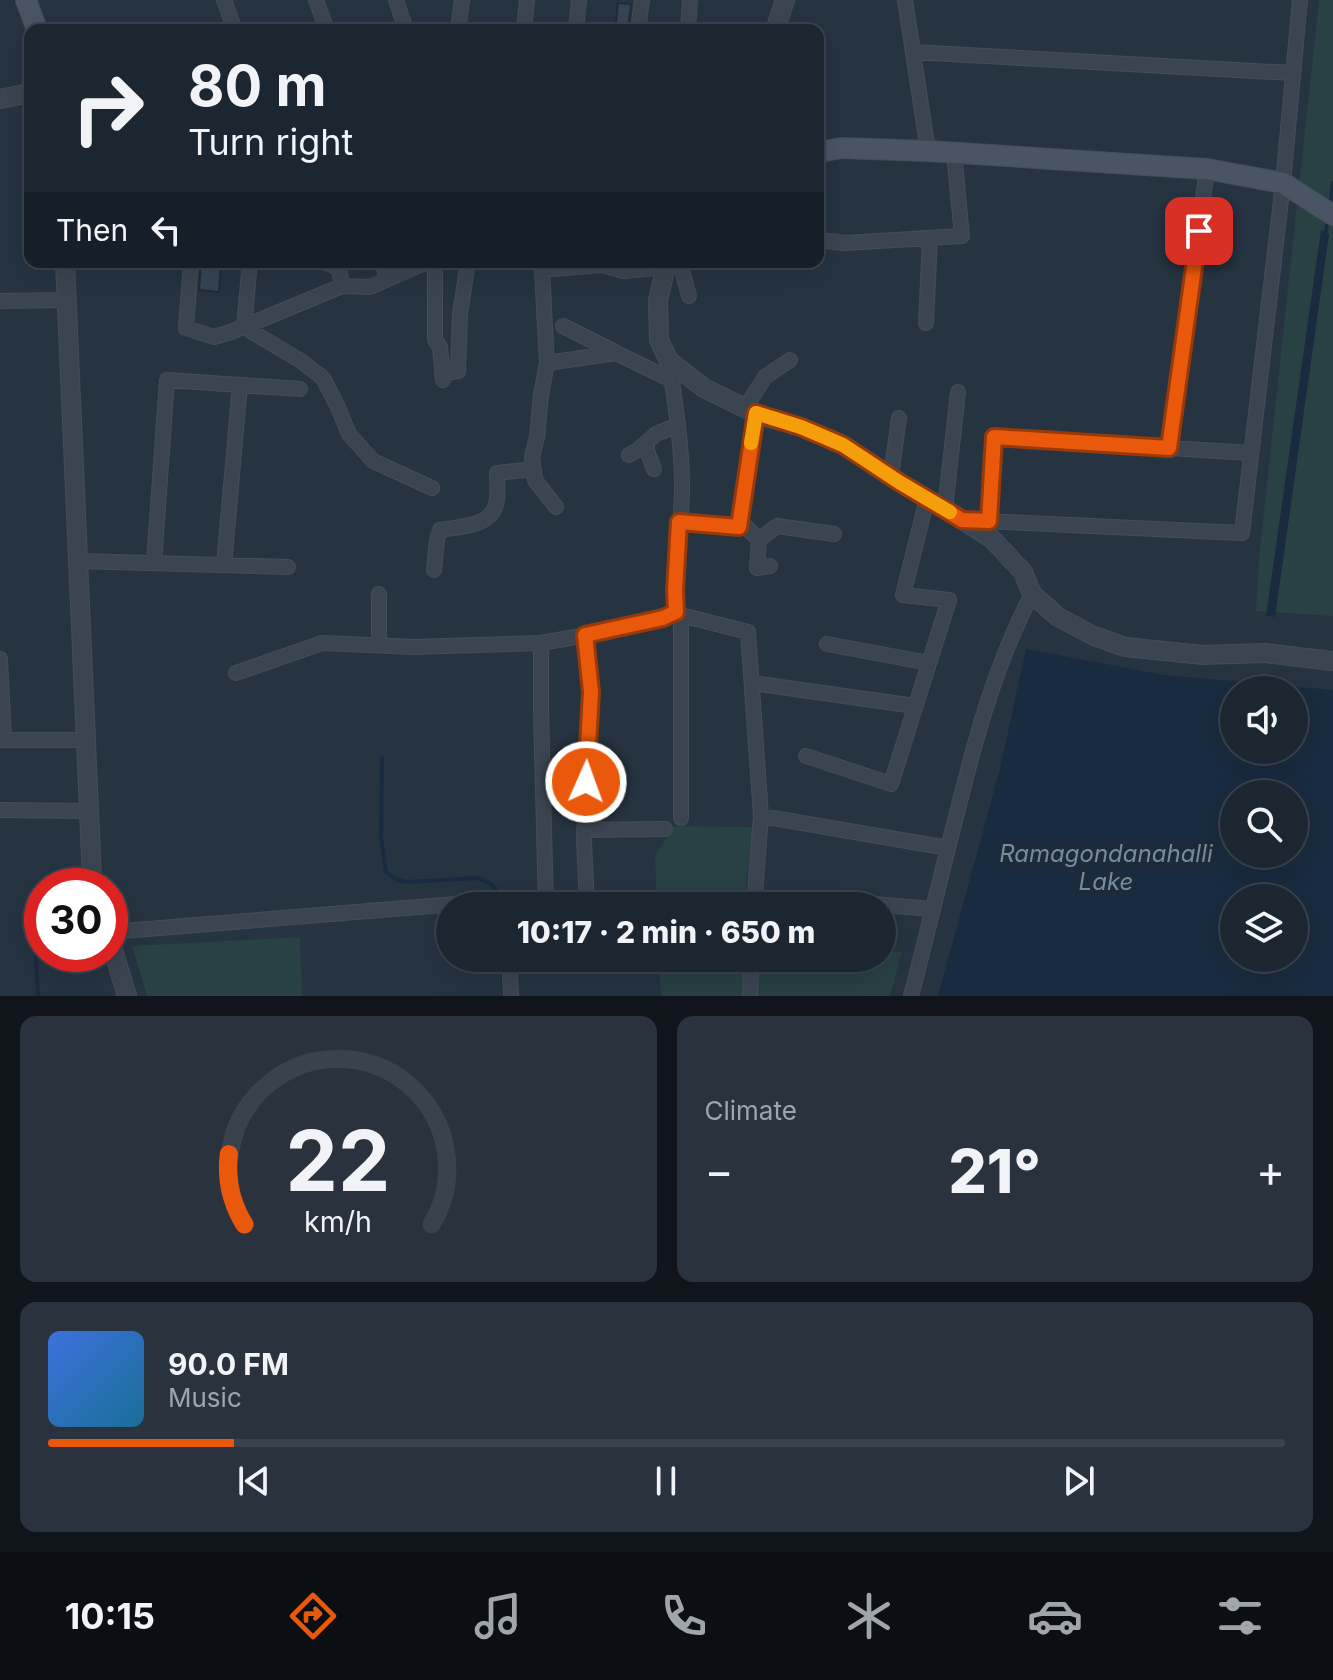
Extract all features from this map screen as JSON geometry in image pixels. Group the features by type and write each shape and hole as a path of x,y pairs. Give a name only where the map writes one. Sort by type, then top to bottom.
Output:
{"main road":[{"path":"26,0 35,24"},
{"path":"824,151 842,148 928,151 1207,169 1283,183 1333,215"}],"street":[{"path":"224,0 233,24"},
{"path":"316,0 325,24"},
{"path":"396,0 404,24"},
{"path":"459,24 462,0"},
{"path":"525,24 527,0"},
{"path":"577,24 579,0"},
{"path":"639,24 642,0"},
{"path":"688,24 690,0"},
{"path":"777,24 785,0"},
{"path":"905,0 928,151"},
{"path":"962,520 1242,533 1283,183 1300,0"},
{"path":"913,52 1292,73"},
{"path":"0,99 24,94"},
{"path":"824,241 845,243 962,236 954,153"},
{"path":"1169,448 1207,169"},
{"path":"926,323 930,238"},
{"path":"65,268 92,868"},
{"path":"191,268 186,328 214,337 342,286 370,287 413,268"},
{"path":"244,327 249,268"},
{"path":"339,268 342,286"},
{"path":"384,268 386,280"},
{"path":"435,268 435,340 440,347 443,377 458,371 460,314 467,268"},
{"path":"542,268 547,363 532,457 535,480 556,507"},
{"path":"612,268 624,271 644,268"},
{"path":"670,268 658,300 659,340 669,361 672,380 682,488 675,590 681,818"},
{"path":"673,268 689,296"},
{"path":"0,301 67,300"},
{"path":"563,326 672,380"},
{"path":"244,327 323,378 349,434 373,461 432,488"},
{"path":"547,363 616,353"},
{"path":"739,527 750,411 765,377 790,360"},
{"path":"669,361 704,388 750,411 801,427 843,445 991,538 1023,572 1032,594 1058,617 1094,636 1125,647 1203,655 1265,653 1333,661"},
{"path":"154,563 167,380 300,389"},
{"path":"224,565 240,385"},
{"path":"945,509 958,392"},
{"path":"891,476 899,418"},
{"path":"629,455 656,434 678,425"},
{"path":"989,521 994,437 1250,453"},
{"path":"647,442 654,469"},
{"path":"434,570 440,530 480,523 490,516 497,501 497,473 534,469"},
{"path":"806,756 891,784 949,600 903,595 927,499"},
{"path":"679,522 746,527 759,540"},
{"path":"770,566 757,568 759,540 777,526 834,534"},
{"path":"78,561 288,567"},
{"path":"379,594 379,645"},
{"path":"911,996 994,679 1032,594"},
{"path":"236,673 322,643 440,647 541,643 677,614 748,632 761,816 754,892"},
{"path":"585,635 591,692 584,830 586,892"},
{"path":"541,643 546,892"},
{"path":"827,644 929,663"},
{"path":"0,659 2,740 86,740"},
{"path":"752,683 915,706"},
{"path":"0,810 89,811"},
{"path":"761,816 948,848"},
{"path":"584,830 665,829"},
{"path":"128,931 436,906"},
{"path":"896,906 932,909"},
{"path":"120,972 127,996"},
{"path":"510,972 511,996"},
{"path":"750,996 751,972"}],"green space":[{"path":"1319,0 1333,0 1333,616 1256,611 1259,557"},
{"path":"674,826 753,827 746,892 656,892 655,856"},
{"path":"300,937 302,996 147,996 132,946"},
{"path":"896,952 902,952 890,996 661,996 660,972 896,972"}],"water":[{"path":"1321,230 1329,234 1275,617 1266,616"},
{"name":"Ramagondanahalli Lake","path":"1026,649 1164,675 1220,680 1220,764 1308,764 1308,688 1333,690 1333,996 938,996 1000,769"}],"building":[{"path":"618,3 631,4 629,24 616,24"},
{"path":"201,268 221,268 219,292 199,290"}],"waterway":[{"path":"1330,206 1333,183"},
{"path":"1325,237 1328,218"},
{"path":"382,758 381,837 386,872 397,880 407,882 478,878 491,884 497,892"},
{"path":"37,972 38,996"},
{"path":"503,972 504,992"}],"slow traffic":[{"path":"751,443 756,413 801,427 843,445 950,512"}],"route":[{"path":"586,782 591,692 585,635 663,618 676,612 679,522 739,527 756,413 843,445 962,520 989,521 994,437 1169,448 1199,231"}]}
